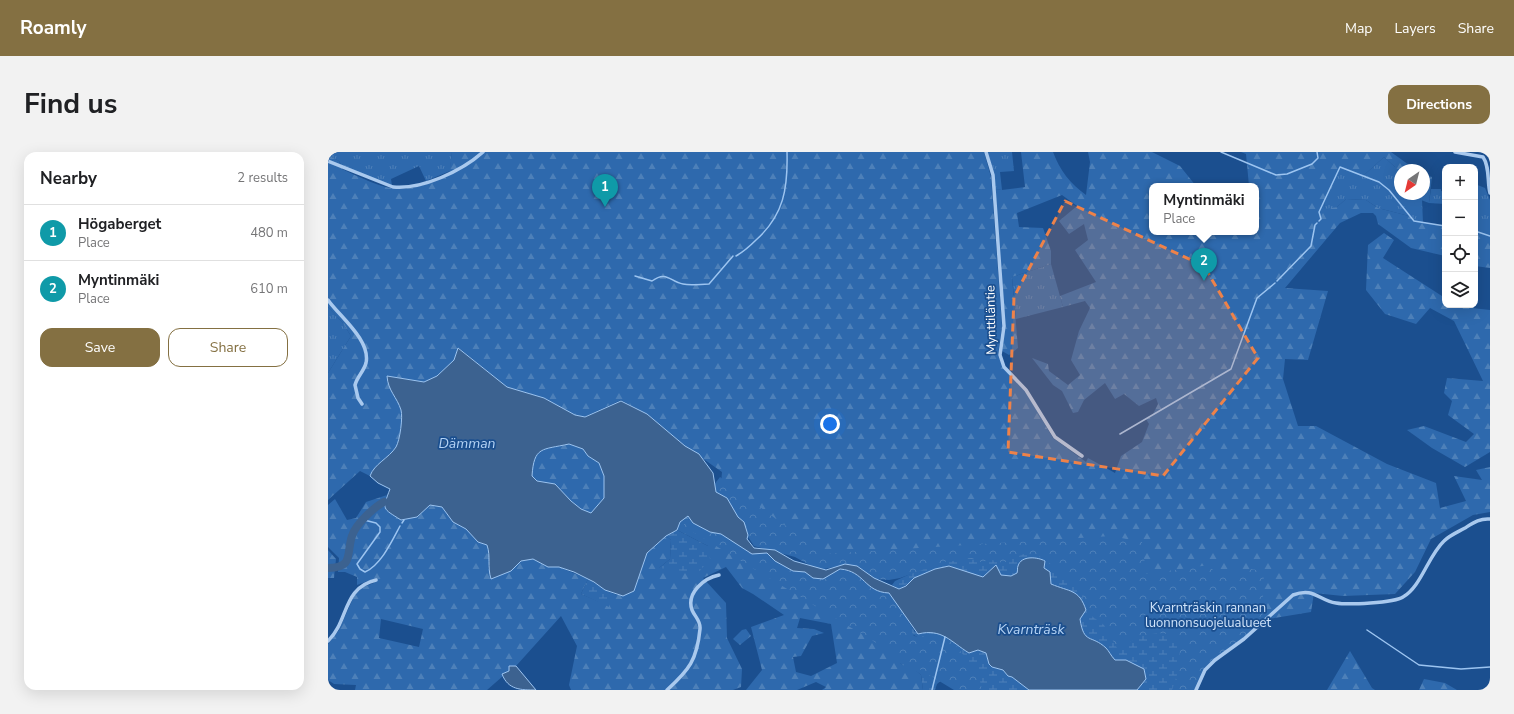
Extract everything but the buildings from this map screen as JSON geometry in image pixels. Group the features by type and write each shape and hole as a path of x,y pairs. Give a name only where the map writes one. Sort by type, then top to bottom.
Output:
{"street":[{"path":"328,161 393,187 402,188 419,185 461,168 483,152"},
{"name":"Mynttiläntie","path":"986,152 993,175 1004,326 1000,355 1004,367 1026,390 1055,437 1082,456"},
{"path":"1455,152 1483,157 1486,163 1487,183 1490,193"},
{"path":"328,300 356,330 364,349 366,361 355,385 358,398 362,404"},
{"path":"1196,690 1205,670 1215,660 1244,639 1293,595 1301,592 1309,592 1331,602 1342,604 1399,600 1412,589 1431,557 1443,541 1477,521 1490,519"},
{"path":"667,690 690,668 698,642 701,627 690,603 692,596 699,586 711,576 719,575"},
{"path":"328,641 337,630 352,594 363,585 376,580"}],"highlighted area":[{"path":"1065,201 1204,266 1258,358 1163,476 1008,452 1014,297"}],"green space":[{"path":"328,152 452,152 450,171 426,181 419,166 391,179 392,186 341,165 339,161 328,155"},
{"path":"452,152 984,152 991,177 1002,326 998,355 1003,367 1025,391 1053,438 1086,462 1088,458 1115,473 1121,456 1142,442 1149,424 1146,419 1152,416 1158,404 1156,398 1139,406 1124,394 1115,399 1105,383 1084,400 1078,412 1073,413 1062,391 1053,385 1032,358 1048,364 1049,371 1068,385 1080,375 1071,360 1079,331 1090,308 1085,301 1063,307 1060,296 1096,282 1075,250 1088,240 1084,224 1069,234 1059,221 1077,206 1062,195 1017,213 1019,227 1043,228 1051,251 1051,264 1012,277 1018,348 1009,355 1002,351 1005,326 995,189 1002,190 1025,187 1021,152 1053,152 1066,176 1086,195 1090,162 1088,152 1152,152 1180,166 1194,183 1149,183 1149,235 1259,235 1259,183 1249,183 1246,154 1241,152 1391,152 1408,164 1394,164 1394,166 1384,157 1363,176 1340,168 1324,202 1325,209 1337,207 1346,199 1366,200 1378,208 1409,216 1414,221 1442,226 1442,255 1411,248 1378,224 1376,216 1373,213 1361,213 1340,223 1285,288 1328,291 1308,360 1285,359 1283,379 1298,426 1316,426 1387,464 1436,483 1440,508 1466,501 1454,476 1482,480 1476,470 1490,467 1490,512 1473,515 1431,539 1415,572 1395,594 1343,596 1314,593 1311,612 1238,624 1005,559 863,569 828,567 721,484 722,472 685,446 647,414 621,400 584,417 575,415 544,398 507,387 459,348 454,360 437,376 424,382 387,376 389,386 400,406 402,414 400,434 396,447 378,464 370,476 360,471 328,500 328,373 351,336 342,322 328,307 328,155 339,161 342,169 384,186 406,189 432,182 449,175"},
{"path":"987,152 1012,152 1014,171 1000,172 1002,190 995,189"},
{"path":"1384,157 1394,166 1394,200 1422,200 1423,223 1414,221 1409,216 1378,208 1366,200 1346,199 1337,207 1325,210 1324,202 1340,167 1363,176"},
{"path":"1430,176 1432,177 1430,194"},
{"path":"1478,185 1485,188 1490,200 1490,236 1478,232"},
{"path":"1431,189 1441,189 1442,204 1429,203"},
{"path":"1421,200 1429,200 1429,203"},
{"path":"1478,232 1490,236 1490,268 1478,266"},
{"path":"1384,233 1394,240 1383,258 1442,296 1442,308 1472,308 1490,310 1490,452 1465,467 1432,448 1407,430 1424,426 1466,442 1474,434 1448,415 1452,401 1444,393 1447,378 1483,381 1454,321 1430,308 1416,324 1385,314 1366,290 1368,245"},
{"path":"1051,264 1063,307 1016,319 1012,277"},
{"path":"328,307 342,322 351,336 328,373"},
{"path":"569,444 583,449 588,456 599,463 604,476 604,498 591,513 581,509 571,501 555,484 537,481 532,476 535,459 541,451"},
{"name":"Kvarnträskin rannan luonnonsuojelualueet","path":"720,477 823,554 1111,536 1142,542 1146,574 1209,565 1218,576 1252,569 1264,572 1262,624 1206,670 1198,690 1172,690 1180,657 1174,637 1165,633 1146,635 1129,642 1123,647 1117,648 1104,625 1089,614 1079,588 1039,556 1026,553 1003,563 992,560 980,562 972,558 950,560 900,578 889,580 875,579 839,566 824,569 813,567 795,557 754,546 743,529 704,498"},
{"path":"387,495 384,502 401,520 417,517 430,505 442,507 453,522 466,529 478,542 487,545 490,552 488,569 511,571 521,561 533,559 548,567 559,567 588,579 581,594 609,606 609,592 617,595 634,591 647,553 666,536 671,540 670,559 659,568 708,546 677,530 680,522 688,516 757,554 767,553 793,571 844,570 857,574 866,585 901,664 913,668 921,675 923,690 822,690 826,687 816,682 797,690 746,690 762,670 751,627 784,615 742,588 726,567 703,578 726,603 727,638 742,669 741,687 733,690 571,690 569,685 577,646 561,616 516,666 509,666 509,671 503,674 503,676 487,690 355,690 356,685 334,684 328,680 328,644 339,630 354,596 363,587 374,583 376,578 357,585 357,577 345,572 338,572 339,558 328,547 328,505 335,499 347,520 356,518 366,502","holes":["800,618 831,624 837,663 811,676 796,672 793,657 801,656 812,636 824,633 814,629 797,628","381,619 423,629 419,647 379,638"]},
{"path":"697,508 746,549 768,554 787,562 834,572 843,570 851,572 892,595 914,636 920,637 938,635 949,638 978,672 982,690 954,690 683,526"},
{"path":"677,530 708,546 710,559 698,573 659,568 670,559 671,540 666,536"},
{"path":"1029,545 1199,613 1177,690 1053,690 1082,630 1078,617 1071,603 1062,591 1051,584 1049,572 1044,568 1039,558 1028,558 1015,575 1011,576 983,577 954,569 942,568 925,573 899,589 892,585 895,581 936,562 984,559"},
{"path":"328,550 336,559 334,578 328,578"},
{"path":"588,579 609,592 609,607 581,594"},
{"path":"889,593 894,598 915,632 936,632 944,634 986,653 989,664 992,667 1003,670 1008,676 1012,677 1029,690 963,690 944,678 937,684 935,690 923,690 921,675 900,663 893,648 889,620","holes":["902,629 937,647 909,641"]},
{"path":"746,629 751,636 740,645 733,639 742,630"},
{"path":"1350,651 1372,688 1375,690 1327,690"},
{"path":"1424,679 1445,683 1457,690 1419,690"}],"water":[{"name":"Dämman","path":"458,348 507,387 544,398 575,415 585,417 621,401 647,414 685,446 699,454 713,473 716,492 727,498 738,517 744,522 748,535 747,539 754,548 775,550 794,561 826,570 845,564 857,566 874,578 899,589 906,586 914,578 935,569 949,566 983,577 996,565 1001,575 1011,576 1017,573 1018,566 1022,560 1034,558 1045,561 1044,568 1050,572 1051,584 1073,592 1083,603 1086,610 1080,619 1086,636 1106,648 1115,660 1126,660 1144,669 1146,679 1137,690 1029,690 1012,677 1008,676 1003,670 992,667 989,664 986,653 978,650 969,653 940,634 918,634 889,593 874,589 855,573 840,569 823,579 813,578 805,572 793,571 775,561 767,553 752,554 721,534 710,532 693,523 688,516 680,522 677,530 666,536 647,553 634,591 623,596 605,590 594,582 574,572 559,567 548,567 533,559 521,561 511,571 491,579 487,545 478,542 466,529 453,522 442,507 430,505 417,517 401,520 385,508 390,489 378,483 370,476 378,464 396,447 400,434 402,418 401,410 389,386 387,376 424,382 437,376 454,360","holes":["569,444 583,449 588,456 599,463 604,476 604,498 591,513 581,509 571,501 555,484 537,481 532,476 535,459 537,454 541,451"]},
{"path":"509,666 516,666 536,690 525,690 511,686 502,674 509,671"}],"waterway":[{"path":"736,256 749,247 765,231 773,221 778,211 787,177 787,152"},
{"path":"1221,152 1276,175 1287,174 1312,164 1318,158 1317,152"},
{"path":"1319,221 1321,219 1319,212 1340,167 1379,182 1389,190 1414,221 1442,226"},
{"path":"1277,281 1311,246 1315,225 1317,223"},
{"path":"1478,232 1490,236"},
{"path":"635,276 652,281 657,278 665,277 686,285 709,284 733,256"},
{"path":"1120,434 1231,369 1257,298 1275,283"},
{"path":"328,568 342,566 345,563 348,559 352,536 357,527 370,512 384,502"},
{"path":"364,520 376,523 380,527 380,532 357,564 360,569 365,572 371,569 381,558 400,526"},
{"path":"1367,630 1419,665 1461,669 1490,667"},
{"path":"932,690 945,637"}],"place":[{"name":"Högaberget","path":"605,207"},
{"name":"Myntinmäki","path":"1204,281"}],"water label":[{"name":"Kvarnträsk","path":"1031,629"}]}
